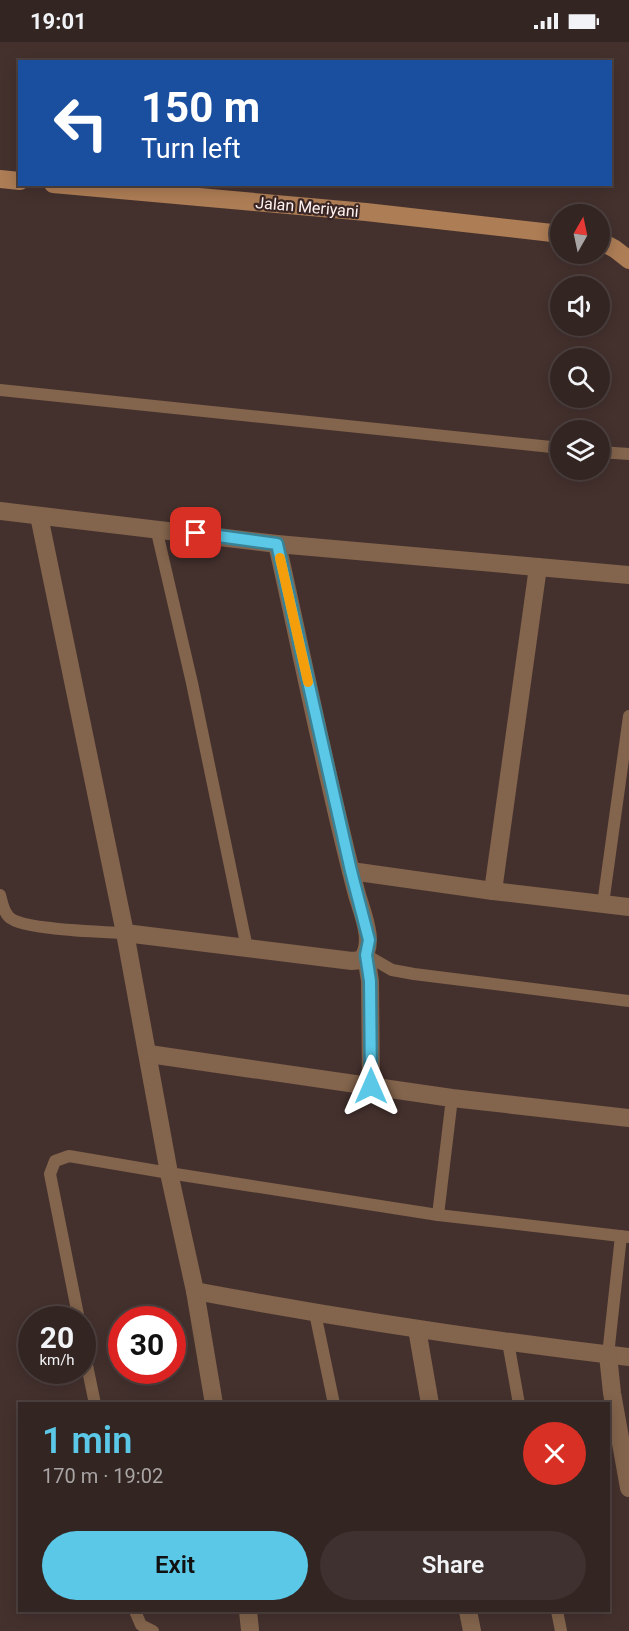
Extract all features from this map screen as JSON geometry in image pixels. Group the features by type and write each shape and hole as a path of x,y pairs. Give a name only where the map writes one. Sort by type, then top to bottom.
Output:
{"street":[{"path":"0,179 18,181"},
{"name":"Jalan Meriyani","path":"75,186 366,212 550,233"},
{"path":"610,247 628,257"},
{"path":"0,511 277,544 629,575"},
{"path":"39,516 149,1054 169,1173 195,1291 214,1402"},
{"path":"277,544 351,871 369,940 366,955 370,981 371,1086"},
{"path":"493,891 538,567"},
{"path":"351,871 629,907"},
{"path":"125,933 352,961 361,960 366,955"},
{"path":"149,1054 452,1098 629,1118"},
{"path":"195,1291 417,1329 629,1357"},
{"path":"417,1329 430,1402"},
{"path":"608,1355 612,1393 628,1476"},
{"path":"248,1612 250,1630"},
{"path":"468,1612 472,1631"}],"lane":[{"path":"0,390 550,447"},
{"path":"610,453 629,454"},
{"path":"156,528 192,683 247,948"},
{"path":"603,904 629,716"},
{"path":"0,895 4,909 15,921 37,926 125,933"},
{"path":"366,955 392,970 414,974 629,1001"},
{"path":"438,1215 452,1098"},
{"path":"75,1306 50,1174 55,1161 69,1156 438,1215 625,1236 608,1355"},
{"path":"315,1313 334,1402"},
{"path":"508,1342 519,1402"},
{"path":"91,1384 95,1402"},
{"path":"135,1612 141,1625 153,1631"},
{"path":"557,1612 561,1631"}],"slow traffic":[{"path":"280,558 308,682"}],"route":[{"path":"196,533 277,544 351,871 369,940 366,955 370,981 371,1086"}]}
